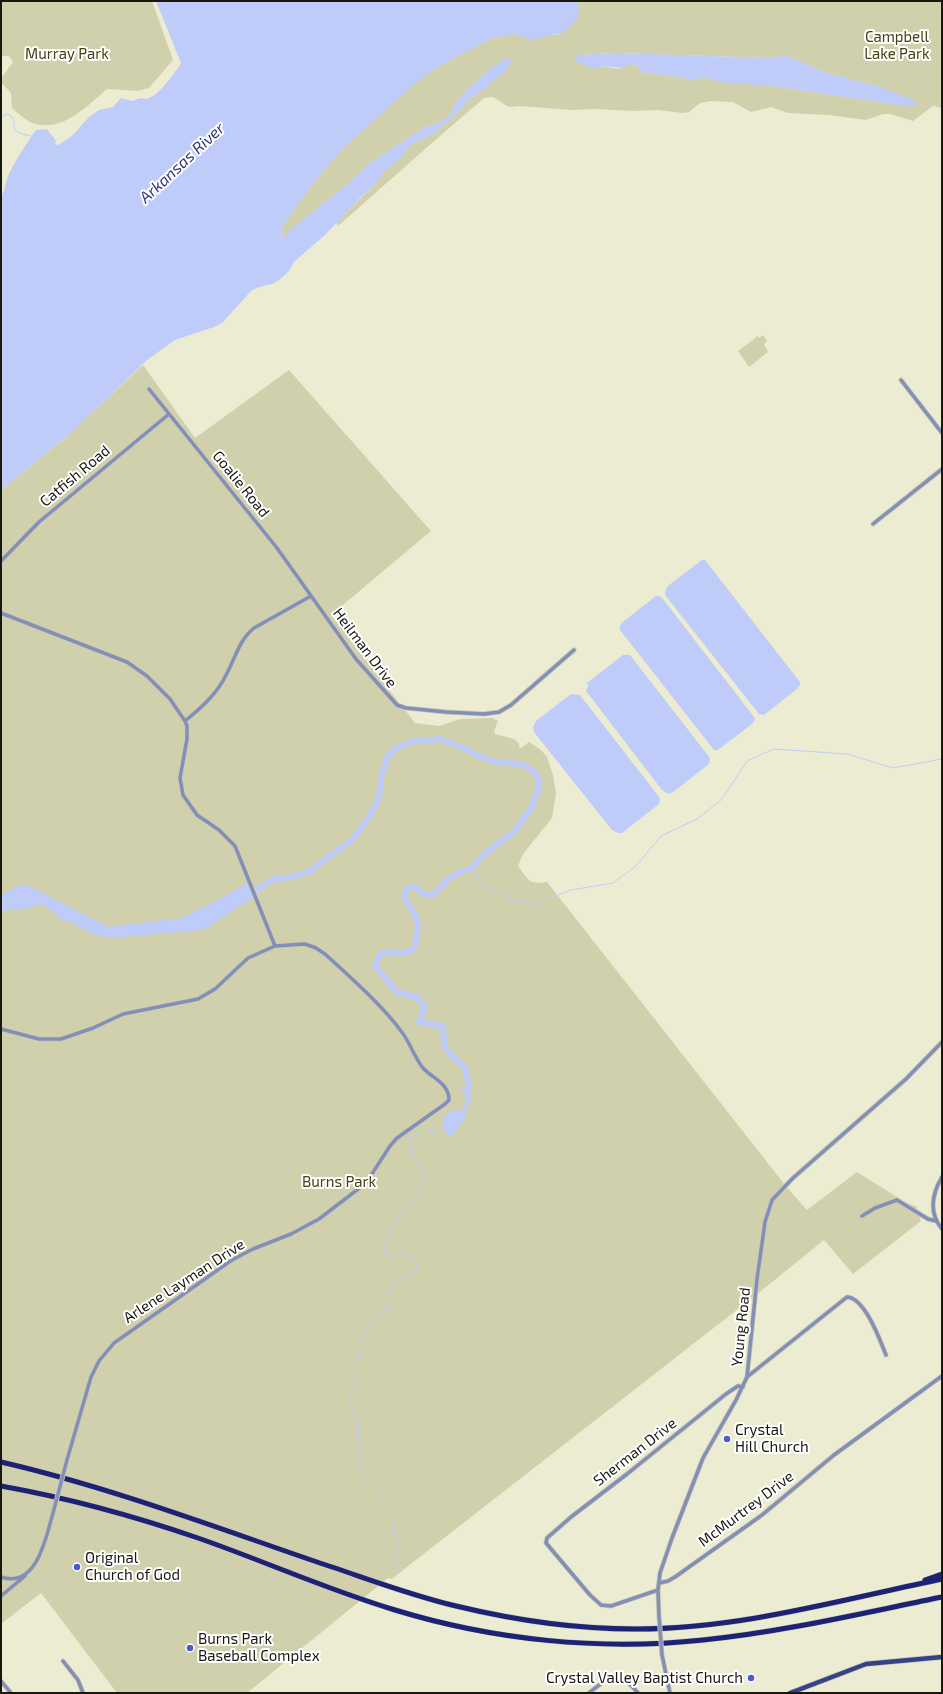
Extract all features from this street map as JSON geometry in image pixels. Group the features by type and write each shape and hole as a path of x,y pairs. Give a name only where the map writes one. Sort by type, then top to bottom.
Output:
{"highway":[{"path":"1,1462 50,1473 107,1490 406,1592 454,1606 534,1622 586,1627 634,1629 701,1626 778,1615 942,1579"},
{"path":"1,1486 36,1492 159,1525 396,1611 472,1629 527,1638 604,1643 700,1641 763,1633 942,1597"},
{"path":"911,1585 942,1574"},
{"path":"918,1602 942,1601"}],"main road":[{"path":"790,1693 866,1664 942,1657"}],"street":[{"path":"901,380 942,432"},
{"name":"Goalie Road","path":"149,389 272,542 311,596"},
{"name":"Catfish Road","path":"1,561 39,522 169,414"},
{"path":"873,524 942,469"},
{"path":"185,721 201,708 218,688 226,676 241,642 247,634 267,620 311,596"},
{"name":"Heilman Drive","path":"311,596 356,659 373,680 395,704 406,708 484,714 499,712 511,705 574,650"},
{"path":"1,613 118,657 131,664 160,688 185,721 187,740 180,778 183,795 197,815 231,840 238,851 275,946"},
{"name":"Arlene Layman Drive","path":"1,1029 39,1039 56,1040 87,1030 123,1014 198,999 215,989 248,958 275,946 306,944 325,954 395,1023 405,1035 424,1069 446,1087 449,1100 397,1138 390,1146 366,1183 319,1219 292,1234 253,1249 232,1260 132,1329 109,1348 99,1360 91,1377 41,1551 35,1563 25,1576 1,1596"},
{"name":"Young Road","path":"670,1693 662,1655 658,1616 658,1583 665,1557 703,1458 748,1377 757,1279 764,1229 772,1200 793,1178 914,1071 942,1042"},
{"path":"942,1177 935,1190 933,1201 933,1211 936,1221 942,1229"},
{"path":"862,1216 875,1208 897,1200 928,1219 936,1221"},
{"path":"748,1377 848,1297 851,1297 858,1302 868,1316 878,1334 886,1354"},
{"name":"McMurtrey Drive","path":"658,1583 668,1581 762,1515 834,1455 942,1376"},
{"name":"Sherman Drive","path":"658,1590 611,1606 601,1605 590,1595 546,1543 550,1534 726,1394 738,1386 743,1387"},
{"path":"1,1578 10,1579 25,1576"},
{"path":"63,1661 78,1680 83,1693"},
{"path":"589,1693 608,1679 616,1677 626,1680 638,1693"},
{"path":"1,1681 11,1693"}],"green space":[{"name":"Murray Park","path":"1,1 152,1 173,60 149,88 137,91 107,89 82,110 63,121 43,125 32,123 12,108 11,93 1,82 3,76 13,62 9,56 1,56"},
{"name":"Campbell Lake Park","path":"576,1 942,1 942,108 933,106 913,121 890,114 883,114 866,120 829,115 788,113 771,107 751,112 733,102 711,101 700,103 689,112 683,113 658,110 571,110 519,106 509,107 493,97 484,98 338,226 336,223 375,184 383,173 403,156 406,149 412,144 435,133 459,111 469,99 484,89 510,64 491,68 455,103 452,112 447,117 438,123 425,127 367,165 350,182 295,226 281,240 282,228 292,212 315,181 342,149 417,81 436,68 492,38 516,34 531,39 559,34 579,7","holes":["617,53 771,58 786,55 824,72 880,87 899,105 772,86 714,80 708,77 691,80 641,72 637,65 631,64 619,69 602,66 591,68 577,55"]},
{"path":"763,335 767,341 764,344 768,352 749,367 738,351 758,336 759,338"},
{"name":"Burns Park","path":"143,365 195,438 289,370 431,531 331,615 415,723 439,726 460,719 492,718 498,721 494,731 495,734 514,739 519,743 519,747 521,748 529,742 540,749 547,757 553,775 556,794 552,818 523,854 518,866 532,882 547,882 785,1185 807,1210 857,1172 905,1202 917,1207 921,1221 853,1274 824,1240 756,1295 392,1579 388,1578 247,1693 117,1693 41,1593 1,1624 1,490 65,438"}],"water":[{"name":"Arkansas River","path":"156,1 576,1 579,7 578,17 564,32 537,39 528,39 516,34 492,38 436,68 418,81 342,149 315,181 292,212 282,228 281,239 350,182 367,165 425,127 438,123 447,117 452,112 455,103 491,68 506,58 511,60 508,68 484,89 469,99 459,111 435,133 412,144 406,149 403,156 383,173 375,184 326,234 294,262 289,271 279,280 251,291 222,323 175,340 147,360 72,432 1,490 1,197 11,170 36,130 47,129 56,141 55,144 58,145 72,136 89,117 99,110 113,107 121,98 132,101 140,98 148,99 156,94 170,79 181,63"},
{"path":"617,53 771,58 786,55 824,72 880,87 914,100 917,103 914,105 899,105 772,86 718,82 707,77 692,80 641,72 637,65 631,64 622,68 602,66 594,69 577,62 573,58 577,55"},
{"path":"702,560 705,560 800,682 797,689 764,715 759,714 665,595 666,589 669,585"},
{"path":"656,596 663,599 754,717 755,720 752,724 718,750 714,750 620,630 620,625 624,621"},
{"path":"623,655 630,655 710,758 709,764 672,793 668,794 662,790 586,691 588,686 587,683"},
{"path":"571,694 580,695 660,798 659,804 622,833 612,830 534,732 533,727 536,721"},
{"path":"248,882 254,897 207,928 201,930 112,938 93,934 70,922 63,921 54,912 40,904 25,909 8,909 1,913 1,896 21,885 29,886 109,927 182,918 218,900"},
{"path":"469,1087 471,1097 466,1110 465,1119 452,1135 448,1135 442,1126 444,1118 448,1112 464,1108 466,1096 461,1088"}],"waterway":[{"path":"1,117 8,114 13,119 15,130 22,134 31,136"},
{"path":"254,891 274,879 292,877 310,871 353,839 369,817 379,798 381,778 387,758 394,750 402,745 415,741 440,739 496,762 519,764 526,766 533,771 539,779 539,789 531,808 514,832 483,855 472,868 458,873 447,880 433,895 424,895 415,886 407,889 404,896 417,919 418,927 415,947 403,953 380,954 375,966 397,992 417,997 425,1006 419,1022 443,1026 444,1046 453,1057 465,1067 469,1087"},
{"path":"472,868 481,883 510,899 533,904 571,890 613,883 636,866 661,836 697,819 721,800 747,761 774,749 847,754 893,768 942,759"},
{"path":"399,1573 393,1554 400,1550 395,1537 393,1512 382,1501 379,1492 368,1481 358,1462 362,1451 359,1440 358,1419 350,1405 349,1395 357,1378 360,1343 368,1324 386,1312 389,1288 415,1271 417,1266 410,1255 399,1253 388,1255 384,1250 387,1238 398,1217 416,1197 424,1179 413,1153 410,1138 421,1132 443,1129"}],"place":[{"name":"Crystal Hill Church","path":"727,1439"},
{"name":"Original Church of God","path":"77,1567"},
{"name":"Burns Park Baseball Complex","path":"190,1648"},
{"name":"Crystal Valley Baptist Church","path":"751,1678"}]}
